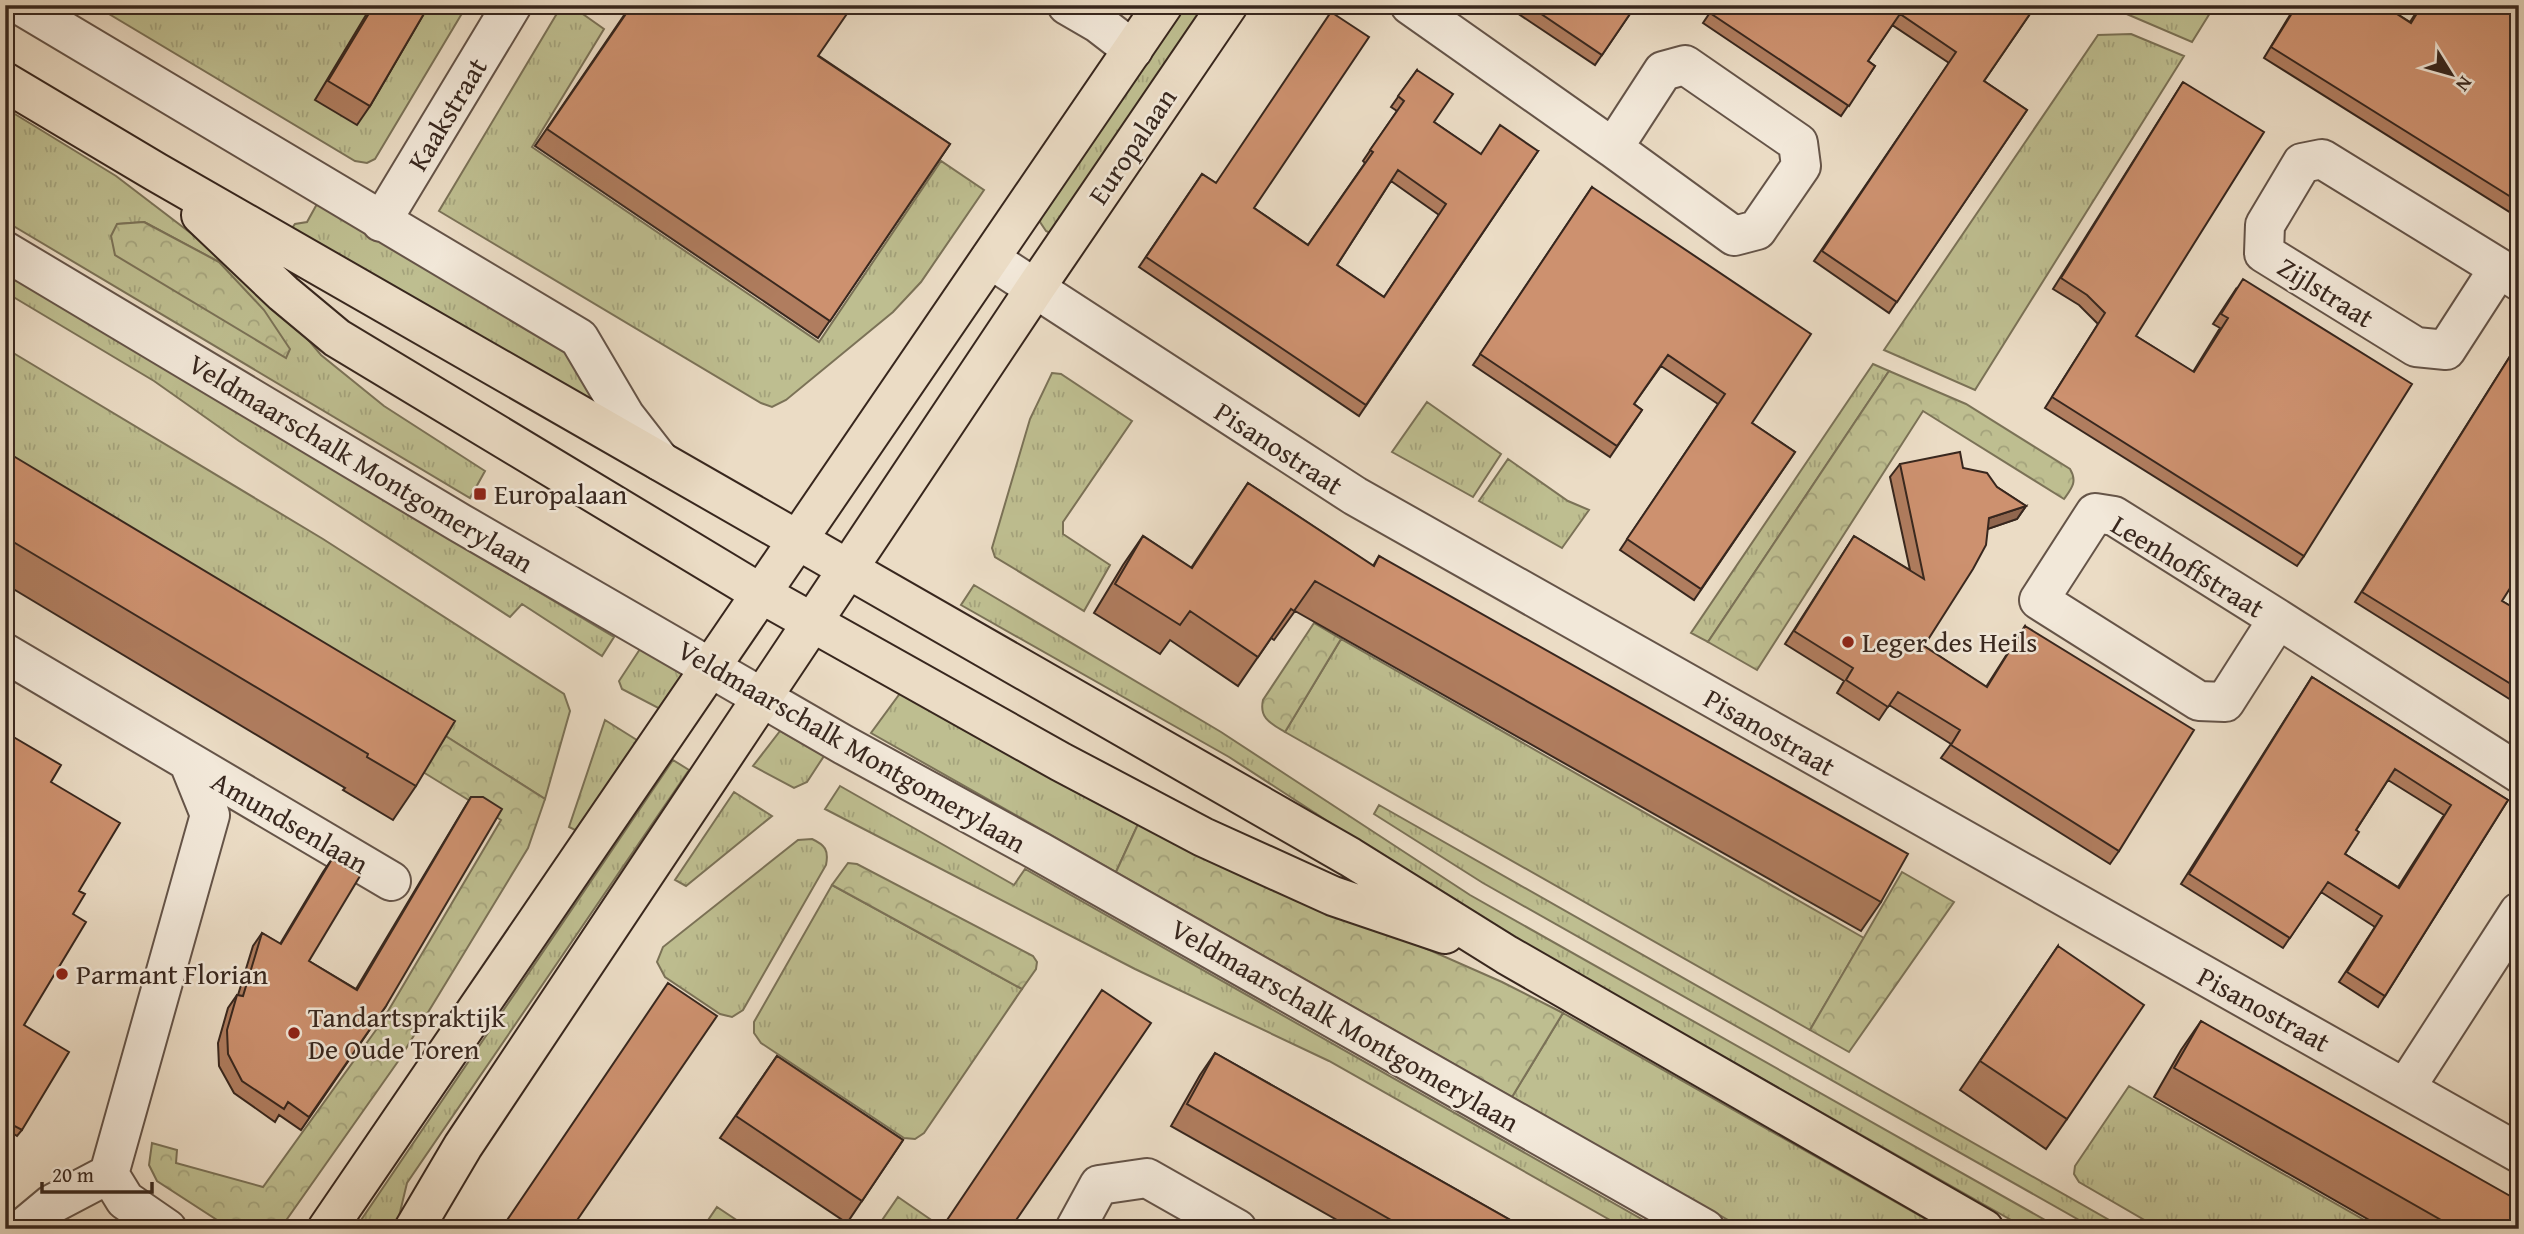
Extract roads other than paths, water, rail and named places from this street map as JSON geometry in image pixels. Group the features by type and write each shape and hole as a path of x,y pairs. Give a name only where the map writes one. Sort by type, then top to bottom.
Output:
{"main road":[{"name":"Europalaan","path":"327,1229 1163,5"},
{"name":"Europalaan","path":"414,1229 463,1146 762,696 1228,5"},
{"path":"5,82 156,173 1350,857 1507,955 1984,1229"},
{"path":"156,173 283,293 337,338 760,593 1203,837 1333,896 1507,955"}],"street":[{"path":"20,5 579,338 625,416 660,461"},
{"name":"Kaakstraat","path":"381,222 512,5"},
{"path":"1067,5 1133,50"},
{"path":"1410,5 1734,236 1757,230 1801,166 1798,143 1685,65 1663,71 1613,148"},
{"name":"Zijlstraat","path":"2322,159 2509,274 2446,350 2416,347 2264,253 2264,225 2302,163 2322,159"},
{"name":"Veldmaarschalk Montgomerylaan","path":"5,251 460,523 844,746 1040,852 1705,1229"},
{"path":"990,260 1036,286"},
{"name":"Pisanostraat","path":"1036,286 1355,496 2123,932 2406,1087 2519,1153"},
{"name":"Leenhoffstraat","path":"2278,619 2225,702 2199,701 2039,600 2095,513 2114,516 2278,619 2519,773"},
{"name":"Amundsenlaan","path":"5,653 391,881"},
{"name":"Amundsenlaan","path":"109,1174 210,815 189,763"},
{"path":"2406,1087 2519,912"},
{"path":"22,1229 52,1204 109,1174 125,1200 167,1229"},
{"path":"1075,1229 1099,1185 1147,1178 1237,1229"}],"place":[{"name":"Europalaan","path":"480,494"},
{"name":"Leger des Heils","path":"1848,642"},
{"name":"Parmant Florian","path":"62,974"},
{"name":"Tandartspraktijk De Oude Toren","path":"294,1033"}]}
